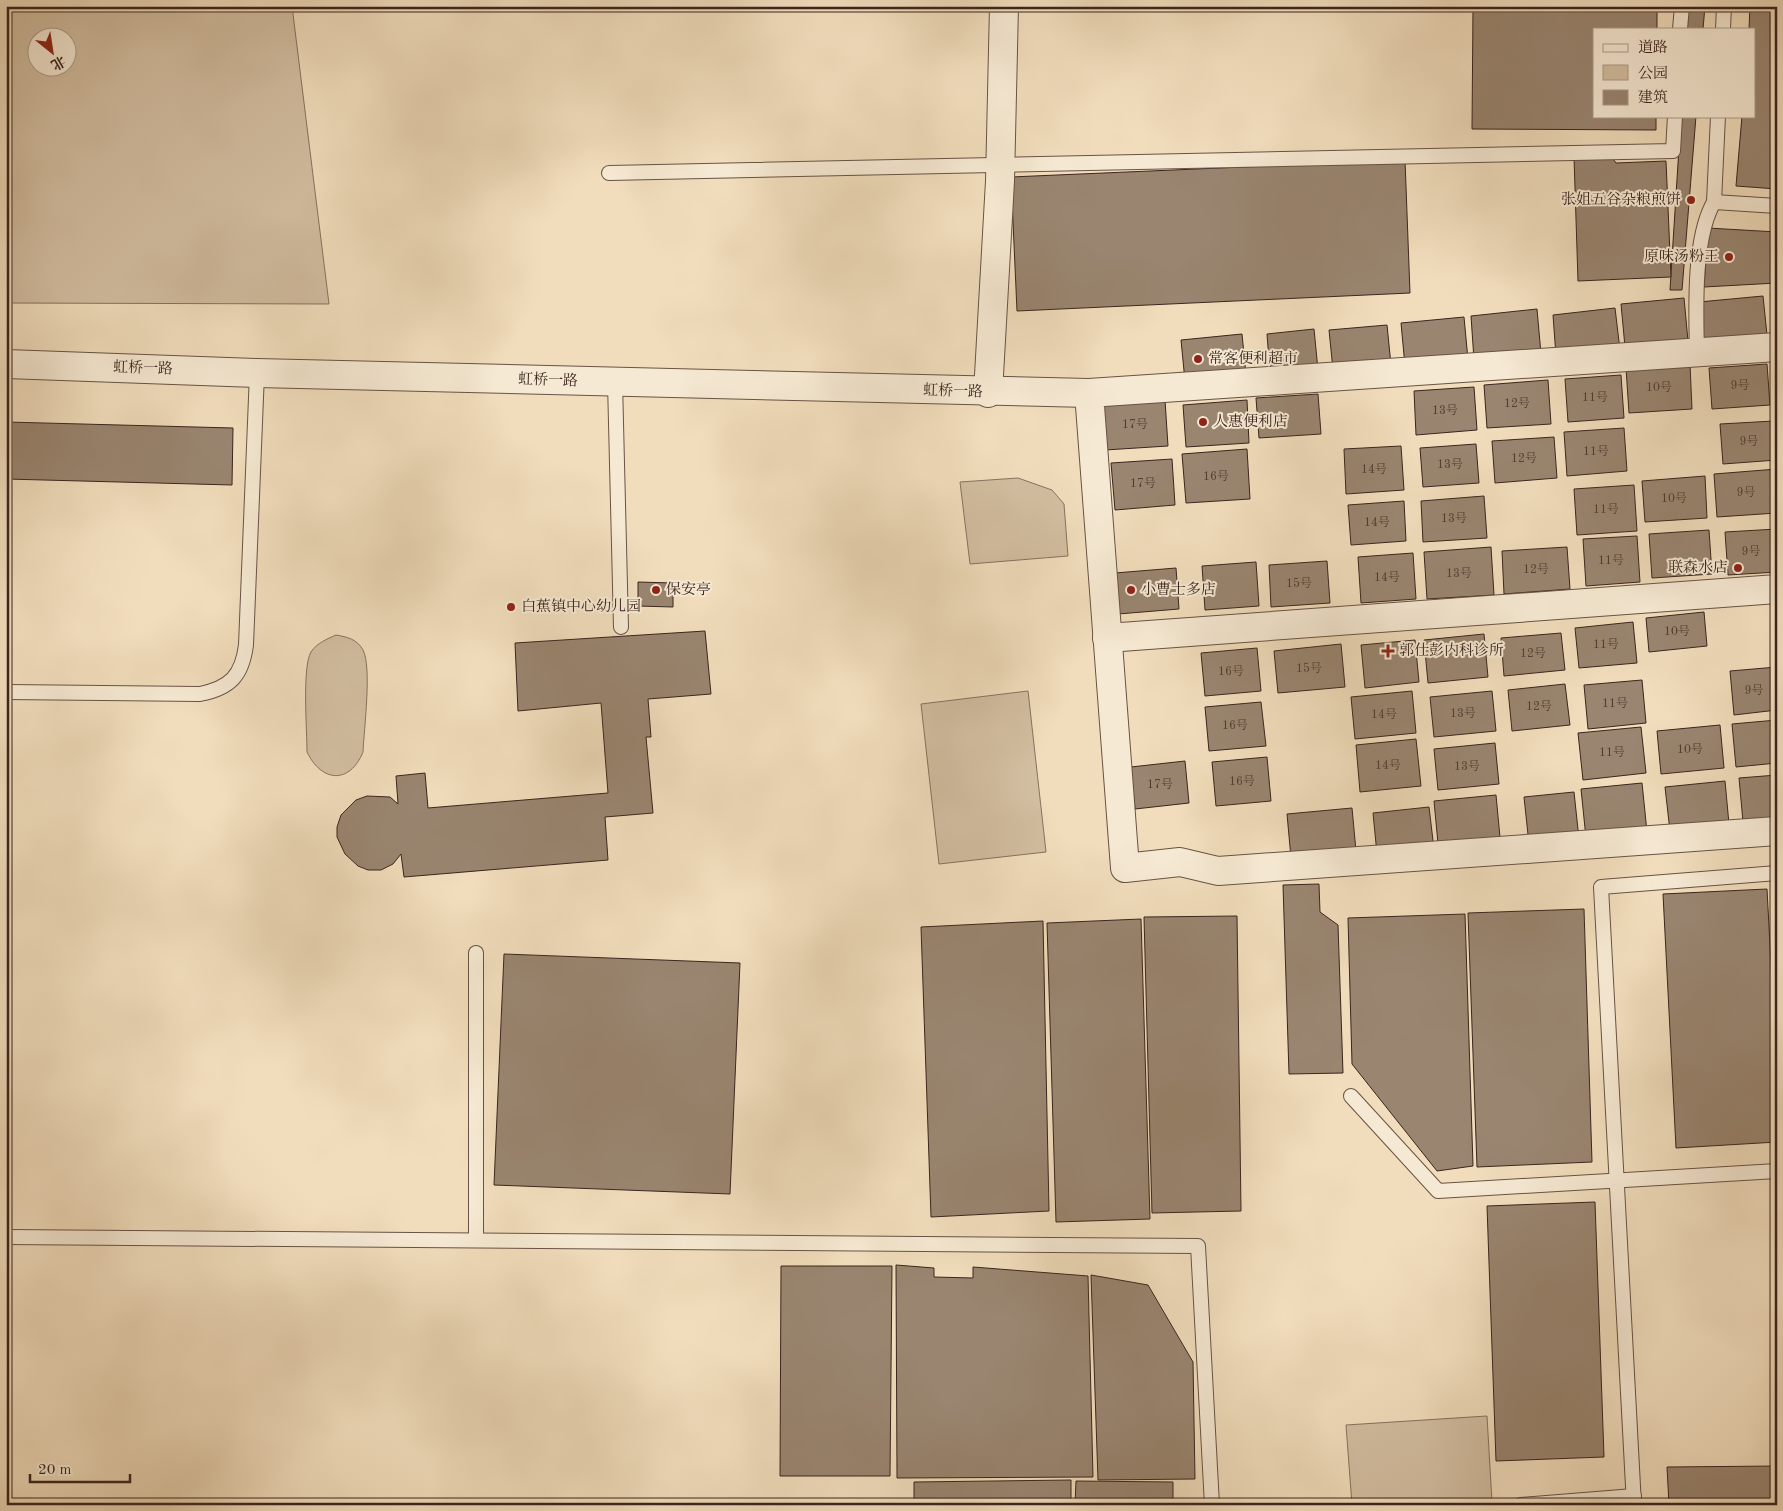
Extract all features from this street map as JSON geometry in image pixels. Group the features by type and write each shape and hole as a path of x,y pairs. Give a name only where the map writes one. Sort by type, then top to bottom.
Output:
{"street":[{"path":"988,393 1000,164 1004,6"},
{"name":"虹桥一路","path":"6,364 257,373 988,393 1089,394 1777,348"},
{"path":"1089,394 1124,868 1180,862 1218,871 1777,831"},
{"path":"1107,638 1777,589"}],"lane":[{"path":"1680,28 1682,6"},
{"path":"1723,28 1724,6"},
{"path":"609,173 1673,151 1675,118"},
{"path":"1697,353 1695,290 1706,215 1714,202 1718,118"},
{"path":"1714,202 1777,206"},
{"path":"6,692 200,694 221,688 238,673 242,666 246,645 257,373"},
{"path":"616,382 621,627"},
{"path":"1521,1505 1634,1500 1601,886 1777,872"},
{"path":"476,953 476,1240"},
{"path":"1351,1096 1438,1191 1777,1170"},
{"path":"6,1237 1198,1246 1212,1505"}],"green space":[{"path":"6,6 292,6 329,304 6,303"},
{"path":"1018,478 1052,490 1064,504 1068,556 970,564 960,482"},
{"path":"336,635 355,641 361,646 366,658 367,684 363,752 351,770 336,776 320,770 307,752 306,700 308,660 311,652 319,644"},
{"path":"1028,691 1046,852 939,864 921,704"},
{"path":"1487,1416 1492,1502 1448,1505 1352,1505 1346,1425"}],"building":[{"path":"1473,6 1657,6 1657,28 1593,28 1593,118 1656,118 1656,130 1472,129"},
{"path":"1688,6 1705,6 1703,28 1686,28"},
{"path":"1750,6 1777,6 1777,189 1736,186 1742,118 1756,118 1756,28 1749,28"},
{"path":"1681,118 1696,118 1682,290 1670,290"},
{"path":"1610,155 1616,163 1666,161 1671,277 1578,281 1574,157"},
{"path":"1405,160 1410,293 1017,311 1011,177"},
{"path":"1708,228 1777,232 1777,283 1704,287"},
{"path":"1777,293 1777,339 1775,339 1771,294"},
{"path":"1763,296 1767,335 1703,342 1699,302"},
{"path":"1684,298 1688,341 1625,347 1621,304"},
{"path":"1615,308 1620,350 1556,356 1553,315"},
{"path":"1537,309 1541,354 1474,360 1471,316"},
{"path":"1464,317 1468,360 1405,366 1401,323"},
{"path":"1387,325 1391,365 1333,370 1329,330"},
{"path":"1314,329 1318,370 1270,374 1267,334"},
{"path":"1242,334 1246,375 1185,381 1181,340"},
{"path":"1690,364 1692,409 1629,413 1626,368"},
{"path":"1767,364 1770,405 1712,409 1709,368"},
{"path":"1621,375 1624,418 1568,422 1565,379"},
{"path":"1548,380 1551,424 1487,428 1484,385"},
{"path":"1474,387 1477,430 1416,435 1414,391"},
{"path":"1318,394 1321,434 1259,438 1256,398"},
{"path":"1165,400 1168,446 1105,450 1102,405"},
{"path":"1247,400 1249,443 1186,447 1183,405"},
{"path":"1774,421 1777,460 1723,464 1720,424"},
{"path":"6,422 233,428 232,485 6,479"},
{"path":"1624,428 1627,471 1567,476 1564,432"},
{"path":"1554,437 1557,478 1495,483 1492,441"},
{"path":"1476,444 1479,483 1423,487 1420,448"},
{"path":"1401,446 1404,490 1346,494 1344,449"},
{"path":"1247,449 1250,499 1186,503 1182,454"},
{"path":"1172,459 1175,505 1115,510 1111,463"},
{"path":"1777,469 1777,513 1717,517 1714,474"},
{"path":"1705,476 1707,518 1645,522 1642,481"},
{"path":"1634,485 1637,531 1577,535 1574,489"},
{"path":"1484,496 1487,538 1423,542 1421,501"},
{"path":"1404,501 1406,541 1351,545 1348,505"},
{"path":"1777,529 1777,572 1728,575 1725,532"},
{"path":"1709,530 1712,574 1652,578 1649,534"},
{"path":"1637,536 1640,582 1586,586 1583,539"},
{"path":"1491,547 1494,595 1427,599 1424,552"},
{"path":"1567,547 1570,589 1504,594 1502,551"},
{"path":"1413,553 1416,599 1361,603 1358,557"},
{"path":"1327,561 1330,603 1271,607 1269,565"},
{"path":"1256,562 1259,606 1205,610 1202,566"},
{"path":"1176,568 1179,609 1118,614 1115,573"},
{"name":"保安亭","path":"638,582 673,583 673,607 638,606"},
{"path":"1704,612 1707,646 1649,652 1646,618"},
{"path":"1633,622 1637,663 1579,668 1575,628"},
{"path":"705,631 711,694 648,699 651,737 646,737 653,813 605,817 608,860 404,877 401,854 393,864 381,870 368,870 358,866 345,854 337,837 337,827 341,815 356,800 367,796 390,797 398,804 396,776 425,773 428,808 608,793 601,703 518,711 515,643"},
{"path":"1561,633 1565,670 1504,676 1501,638"},
{"path":"1484,634 1488,677 1428,683 1424,640"},
{"path":"1415,640 1419,682 1365,688 1361,645"},
{"path":"1341,644 1345,687 1278,693 1274,651"},
{"path":"1257,648 1261,691 1205,696 1201,653"},
{"path":"1777,667 1777,710 1734,715 1730,671"},
{"path":"1642,680 1646,723 1588,729 1584,685"},
{"path":"1565,684 1570,725 1512,731 1508,690"},
{"path":"1412,691 1416,733 1355,739 1351,697"},
{"path":"1492,691 1496,731 1434,737 1430,697"},
{"path":"1261,702 1266,746 1209,751 1205,707"},
{"path":"1777,720 1777,763 1736,767 1732,724"},
{"path":"1720,725 1724,768 1661,774 1657,731"},
{"path":"1641,727 1646,773 1583,780 1578,733"},
{"path":"1416,739 1421,786 1360,792 1356,745"},
{"path":"1495,743 1499,784 1438,790 1434,749"},
{"path":"1267,757 1271,801 1216,806 1212,762"},
{"path":"1185,761 1189,803 1135,809 1131,767"},
{"path":"1777,775 1777,819 1743,822 1739,778"},
{"path":"1725,781 1729,824 1670,831 1665,787"},
{"path":"1642,783 1647,832 1586,838 1581,789"},
{"path":"1574,792 1579,839 1529,844 1524,797"},
{"path":"1496,795 1501,848 1439,854 1434,801"},
{"path":"1429,807 1434,849 1377,854 1373,813"},
{"path":"1352,808 1356,851 1291,858 1287,814"},
{"path":"1319,884 1320,912 1338,925 1343,1073 1289,1074 1283,885"},
{"path":"1767,889 1777,1076 1777,1142 1676,1148 1663,894"},
{"path":"1584,909 1592,1162 1477,1167 1468,913"},
{"path":"1465,914 1473,1166 1437,1171 1352,1064 1348,918"},
{"path":"1237,916 1241,1211 1152,1213 1144,917"},
{"path":"1141,919 1150,1219 1056,1222 1047,923"},
{"path":"1043,921 1049,1211 931,1217 921,927"},
{"path":"504,954 740,963 730,1194 494,1185"},
{"path":"1595,1202 1604,1457 1496,1461 1487,1206"},
{"path":"896,1265 934,1268 934,1277 973,1278 973,1267 1088,1276 1093,1477 897,1478"},
{"path":"781,1266 892,1266 890,1476 780,1476"},
{"path":"1091,1275 1148,1285 1193,1362 1195,1479 1098,1480"},
{"path":"1777,1466 1777,1505 1669,1505 1667,1467"},
{"path":"1071,1480 1071,1505 914,1505 914,1482"},
{"path":"1076,1481 1173,1482 1173,1505 1075,1505"}],"place":[{"name":"张姐五谷杂粮煎饼","path":"1691,200"},
{"name":"原味汤粉王","path":"1729,257"},
{"name":"常客便利超市","path":"1198,359"},
{"name":"人惠便利店","path":"1203,422"},
{"name":"联森水店","path":"1738,568"},
{"name":"保安亭","path":"656,590"},
{"name":"小曹士多店","path":"1131,590"},
{"name":"白蕉镇中心幼儿园","path":"511,607"},
{"name":"郭仕彭内科诊所","path":"1388,651"}]}
